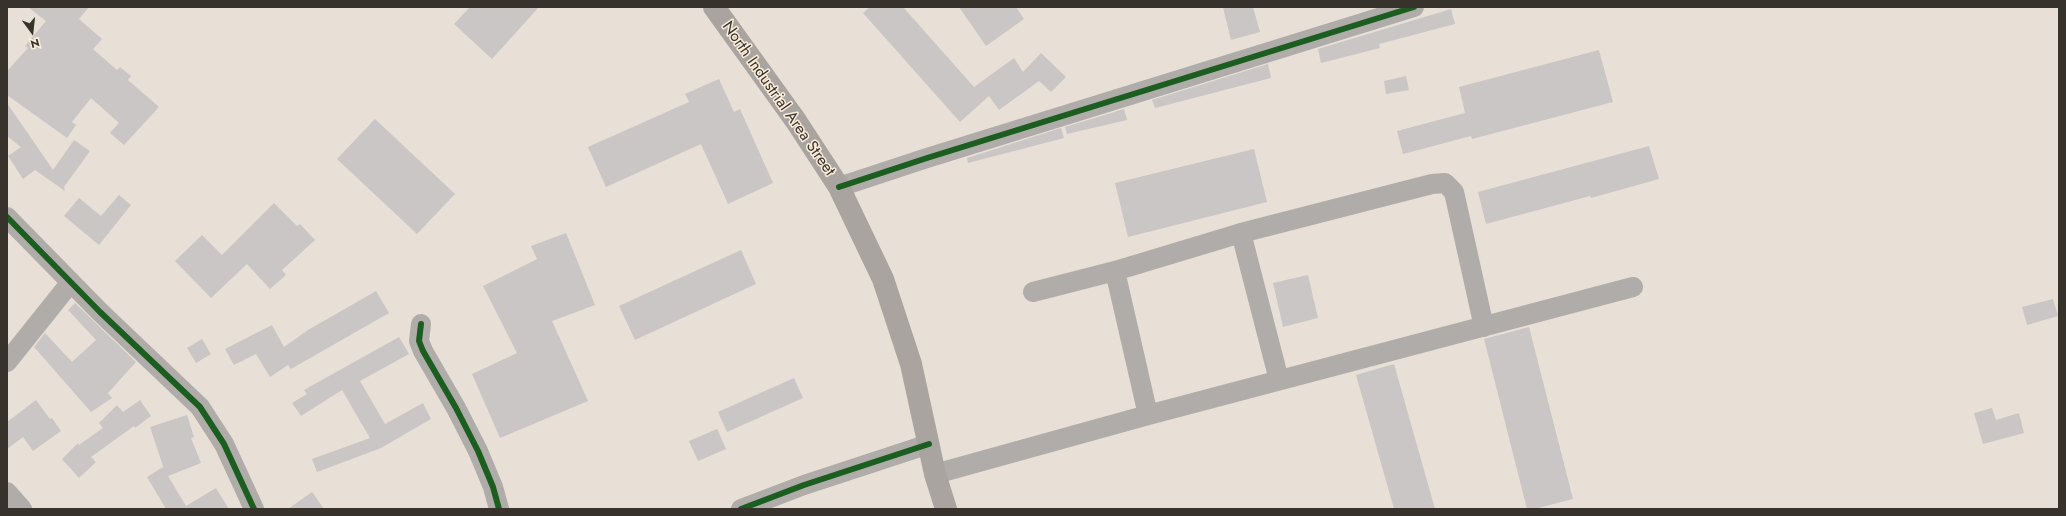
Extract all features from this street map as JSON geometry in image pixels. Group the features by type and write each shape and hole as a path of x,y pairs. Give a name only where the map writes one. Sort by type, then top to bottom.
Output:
{"main road":[{"name":"North Industrial Area Street","path":"714,7 796,121 839,187 883,280 911,364 935,474 946,509"}],"street":[{"path":"839,187 927,158 1414,7"},
{"path":"1033,292 1115,271 1241,233 1432,184 1445,183 1454,192 1484,326"},
{"path":"7,217 71,282 200,407 224,444 254,509"},
{"path":"1241,233 1279,380"},
{"path":"1115,271 1148,415"},
{"path":"7,362 71,282"},
{"path":"935,474 1148,415 1633,287"},
{"path":"421,324 420,340 423,351 456,408 478,451 489,475 499,509"},
{"path":"741,509 804,485 929,444"},
{"path":"7,492 22,509"}],"building":[{"path":"28,7 89,7 79,19 102,39 93,49 117,70 120,67 131,76 128,80 159,107 124,145 110,133 119,123 91,98 72,122 76,125 67,138 7,95 7,71 28,48 25,46 46,21"},
{"path":"470,7 539,7 492,59 454,24"},
{"path":"870,7 903,7 974,87 1014,58 1023,72 1041,53 1066,77 1051,92 1039,81 999,110 989,96 960,122 863,13"},
{"path":"959,7 1016,7 1024,19 986,46"},
{"path":"1223,7 1253,7 1260,32 1231,40"},
{"path":"1451,9 1455,24 1379,44 1380,48 1321,63 1318,49"},
{"path":"1599,50 1613,102 1472,139 1471,136 1403,154 1397,131 1465,113 1459,87"},
{"path":"1268,64 1271,78 1155,108 1152,100"},
{"path":"1406,76 1409,90 1386,94 1384,81"},
{"path":"719,79 734,112 740,109 773,183 728,204 701,144 606,187 588,147 689,102 685,94"},
{"path":"7,103 53,170 74,140 90,151 64,187 65,191 35,170 23,179 8,156 21,147 7,136"},
{"path":"1124,109 1127,120 1067,134 1065,127"},
{"path":"375,119 455,194 417,234 337,159"},
{"path":"1061,128 1064,138 968,163 967,158"},
{"path":"1649,146 1659,179 1591,198 1590,196 1486,224 1478,192"},
{"path":"1254,149 1267,202 1128,237 1115,183"},
{"path":"119,195 131,205 99,245 64,216 79,198 101,216"},
{"path":"274,203 297,226 300,224 315,240 282,270 286,275 270,289 247,264 211,298 175,261 202,235 222,255"},
{"path":"566,233 595,305 552,321 588,401 500,438 472,374 517,353 483,286 537,259 531,246"},
{"path":"741,250 756,284 635,340 619,306"},
{"path":"1308,275 1318,318 1283,327 1273,283"},
{"path":"376,291 389,313 291,369 288,365 270,377 256,354 234,365 225,349 272,325 284,347 308,330"},
{"path":"2053,299 2058,316 2027,325 2022,307"},
{"path":"75,303 136,362 108,393 112,398 91,412 34,347 45,333 72,362 96,340 68,310"},
{"path":"1529,327 1573,499 1534,509 1527,509 1484,339"},
{"path":"399,337 409,354 360,381 385,424 423,403 431,419 381,448 317,472 312,459 370,438 342,390 301,416 292,403 307,394 304,390"},
{"path":"202,339 211,354 196,363 187,348"},
{"path":"1394,364 1435,509 1394,509 1356,375"},
{"path":"794,378 803,398 727,432 718,412"},
{"path":"36,400 61,431 33,451 23,437 7,449 7,422"},
{"path":"140,400 151,416 135,428 134,426 91,457 96,462 79,478 62,459 78,443 79,445 103,428 99,423 117,405 123,412"},
{"path":"1992,408 1996,420 2019,413 2024,433 1983,444 1974,413"},
{"path":"187,415 194,437 191,438 201,463 168,476 186,506 216,488 229,509 166,509 147,477 163,467 164,469 150,427"},
{"path":"717,429 726,449 698,461 689,441"},
{"path":"312,492 324,509 288,509"}],"cycle path":[{"path":"839,187 927,158 1414,7"},
{"path":"7,217 100,312 200,407 224,444 254,509"},
{"path":"421,324 419,341 423,351 456,408 478,451 493,487 499,509"},
{"path":"741,509 804,485 929,444"}]}
